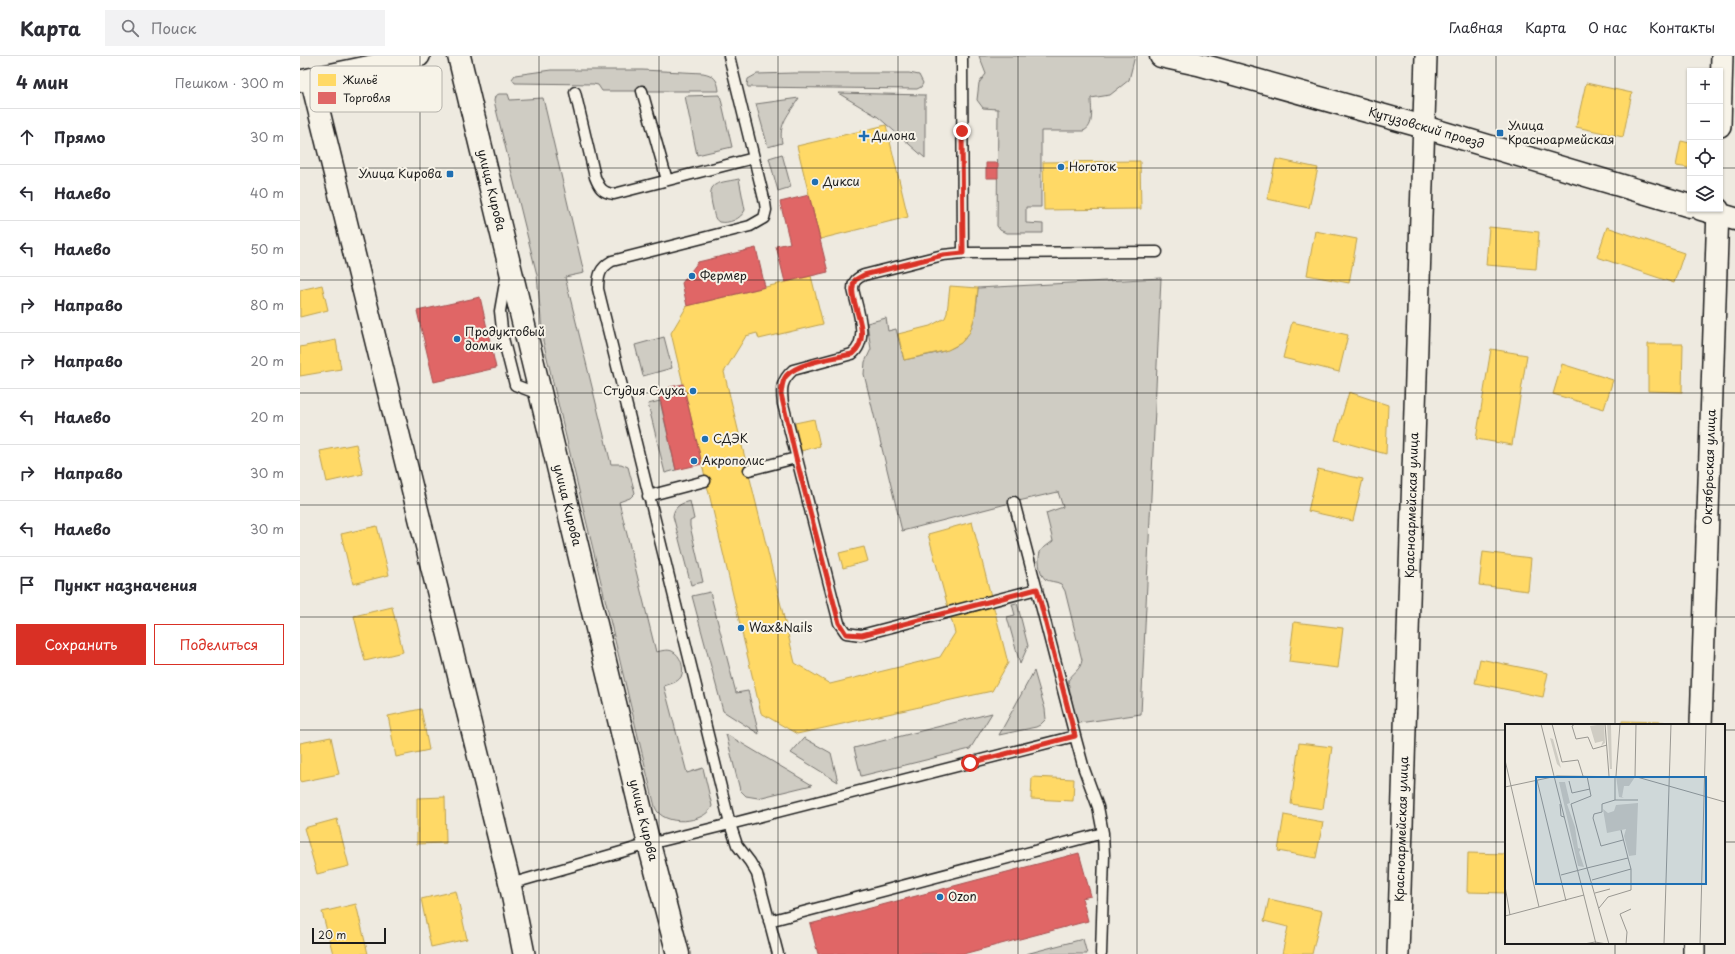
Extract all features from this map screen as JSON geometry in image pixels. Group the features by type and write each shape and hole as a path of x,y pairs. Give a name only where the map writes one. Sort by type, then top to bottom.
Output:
{"street":[{"path":"372,66 419,56"},
{"name":"улица Кирова","path":"458,56 649,844 678,954"},
{"name":"Кутузовский проезд","path":"1161,56 1198,60 1687,205"},
{"name":"Красноармейская улица","path":"1398,954 1426,56"},
{"path":"1721,104 1722,56"},
{"path":"306,80 310,96"},
{"path":"314,112 510,884 524,954"},
{"name":"Октябрьская улица","path":"1702,724 1718,213"}],"lane":[{"path":"729,56 766,210 764,218 750,226 612,261 604,266 599,272 598,289 730,824 737,845 754,867 757,874 778,954"},
{"path":"962,56 963,253"},
{"path":"642,91 667,180"},
{"path":"575,92 594,177 601,190 607,193 614,194 754,158"},
{"path":"1037,589 862,635 846,634 839,623 796,458 783,404 782,384 786,376 793,370 852,354 857,350 862,337 853,289 855,280 864,275 929,258 963,253 1157,252"},
{"path":"749,470 796,458"},
{"path":"648,496 705,481"},
{"path":"1014,502 1084,769 1098,807 1103,833 1104,856 1101,954"},
{"path":"510,884 649,844 1075,736"},
{"path":"769,921 1103,833"}],"shaded area":[{"path":"979,56 1135,56 1129,80 1110,95 1091,98 1092,117 1087,129 1083,131 1041,131 1041,207 1026,207 1026,223 1043,224 1043,233 1006,233 1000,230 997,226 998,109 983,108 977,100 979,83 986,74"},
{"path":"551,70 642,70 703,73 710,75 715,79 718,84 719,91 602,91 598,85 593,84 515,83 512,79 515,75"},
{"path":"909,73 919,75 923,83 921,87 917,89 748,87 747,85 748,79 757,74"},
{"path":"838,93 925,95 925,158 878,117"},
{"path":"499,94 508,94 510,100 543,98 584,273 565,277 611,464 621,464 628,467 635,493 630,498 619,502 656,652 670,650 675,653 680,659 683,670 679,679 664,686 687,773 703,768 712,806 708,812 693,820 684,821 666,818 659,813 655,807 543,341 537,275 494,101 495,96"},
{"path":"720,95 732,147 697,155 685,96"},
{"path":"799,98 785,119 781,136 782,143 768,147 756,104"},
{"path":"782,154 791,187 778,191 769,158"},
{"path":"739,179 745,210 741,216 734,220 719,222 714,215 711,200 712,189 714,185 718,183"},
{"path":"1161,278 1141,714 1079,723 1075,719 1068,681 1080,666 1082,660 1065,591 1061,584 1045,579 1041,573 1039,565 1041,550 1053,541 1046,513 1063,507 1058,492 902,531 864,374 865,362 871,349 867,323 886,318 888,331 896,329 904,360 938,353 951,349 960,343 967,335 972,324 976,309 978,288"},
{"path":"664,337 672,368 643,376 635,345"},
{"path":"660,401 676,470 665,473 648,404"},
{"path":"690,501 694,519 690,521 690,526 703,582 691,585 673,516 677,507"},
{"path":"710,592 736,693 748,691 759,734 723,711 692,596"},
{"path":"1017,603 1028,646 1020,664 1007,617 1015,615 1012,604"},
{"path":"1034,671 1045,709 1046,719 1036,727 999,735"},
{"path":"992,713 970,749 861,776 854,748"},
{"path":"726,734 812,785 758,798 746,796 740,790"},
{"path":"804,738 831,753 838,782 791,753"},
{"path":"1083,939 1087,954 1026,954"}],"building: Жильё":[{"path":"1586,83 1632,93 1623,137 1576,127"},
{"path":"886,125 908,217 820,239 797,146"},
{"path":"1681,141 1687,142 1687,168 1676,166"},
{"path":"1276,159 1318,168 1309,208 1267,199"},
{"path":"1140,161 1141,209 1044,210 1043,162"},
{"path":"1489,227 1539,232 1536,269 1486,265"},
{"path":"1607,227 1684,253 1674,283 1597,257"},
{"path":"1315,231 1357,239 1349,283 1307,275"},
{"path":"811,276 823,324 759,339 757,333 746,336 724,372 795,663 830,684 940,657 955,633 928,534 972,522 1008,663 992,691 797,734 761,713 671,333 687,306"},
{"path":"322,285 328,310 300,317 300,290"},
{"path":"950,286 978,288 975,316 970,332 961,343 948,350 904,360 898,334 930,326 945,318 947,313"},
{"path":"1292,322 1348,335 1339,372 1283,358"},
{"path":"336,340 341,369 300,376 300,347"},
{"path":"1648,344 1683,344 1682,392 1648,391"},
{"path":"1491,349 1527,355 1512,445 1476,439"},
{"path":"1562,364 1613,380 1604,409 1553,394"},
{"path":"1349,392 1388,405 1386,454 1335,440"},
{"path":"814,419 820,446 801,451 795,423"},
{"path":"356,444 363,474 327,482 320,451"},
{"path":"1318,469 1363,479 1353,521 1308,511"},
{"path":"377,526 389,575 353,584 341,534"},
{"path":"864,547 868,561 843,568 839,553"},
{"path":"1483,552 1531,558 1528,591 1479,585"},
{"path":"392,607 403,652 365,661 354,616"},
{"path":"1294,622 1343,628 1338,668 1289,662"},
{"path":"1480,659 1548,673 1543,697 1475,683"},
{"path":"421,709 429,750 396,757 388,716"},
{"path":"1622,721 1664,722 1664,724 1622,724"},
{"path":"331,737 339,774 300,782 300,743"},
{"path":"1299,743 1332,747 1323,809 1291,804"},
{"path":"1032,777 1074,779 1073,801 1031,799"},
{"path":"445,797 446,843 417,844 417,798"},
{"path":"1284,815 1323,822 1316,858 1278,851"},
{"path":"337,819 349,866 317,874 304,828"},
{"path":"1468,853 1505,854 1505,893 1467,892"},
{"path":"456,891 467,939 431,947 421,899"},
{"path":"1269,899 1322,911 1312,954 1282,954 1288,927 1264,921"},
{"path":"356,904 368,954 333,954 322,912"}],"building: Торговля":[{"path":"986,163 998,163 998,178 986,178"},
{"path":"809,195 828,272 785,282 776,246 790,243 780,202"},
{"path":"756,248 765,287 687,306 682,283 698,262"},
{"name":"Продуктовый домик","path":"480,297 496,368 434,382 417,311"},
{"path":"683,384 702,464 676,470 658,390"},
{"path":"1079,853 1091,896 1082,898 1088,921 963,954 818,954 810,924"}],"place":[{"name":"Улица Красноармейская","path":"1500,133"},
{"name":"Дилона","path":"864,136"},
{"name":"Ноготок","path":"1061,167"},
{"name":"Улица Кирова","path":"450,174"},
{"name":"Дикси","path":"815,182"},
{"name":"Фермер","path":"692,276"},
{"name":"Продуктовый домик","path":"457,339"},
{"name":"Студия Слуха","path":"693,391"},
{"name":"СДЭК","path":"705,439"},
{"name":"Акрополис","path":"694,461"},
{"name":"Wax&Nails","path":"741,628"},
{"name":"Ozon","path":"940,897"}],"route":[{"path":"962,131 963,253 929,258 864,275 855,280 853,289 862,330 862,337 857,350 852,354 793,370 786,376 782,384 781,394 839,623 846,634 862,635 1037,589 1075,736 970,763"}]}
